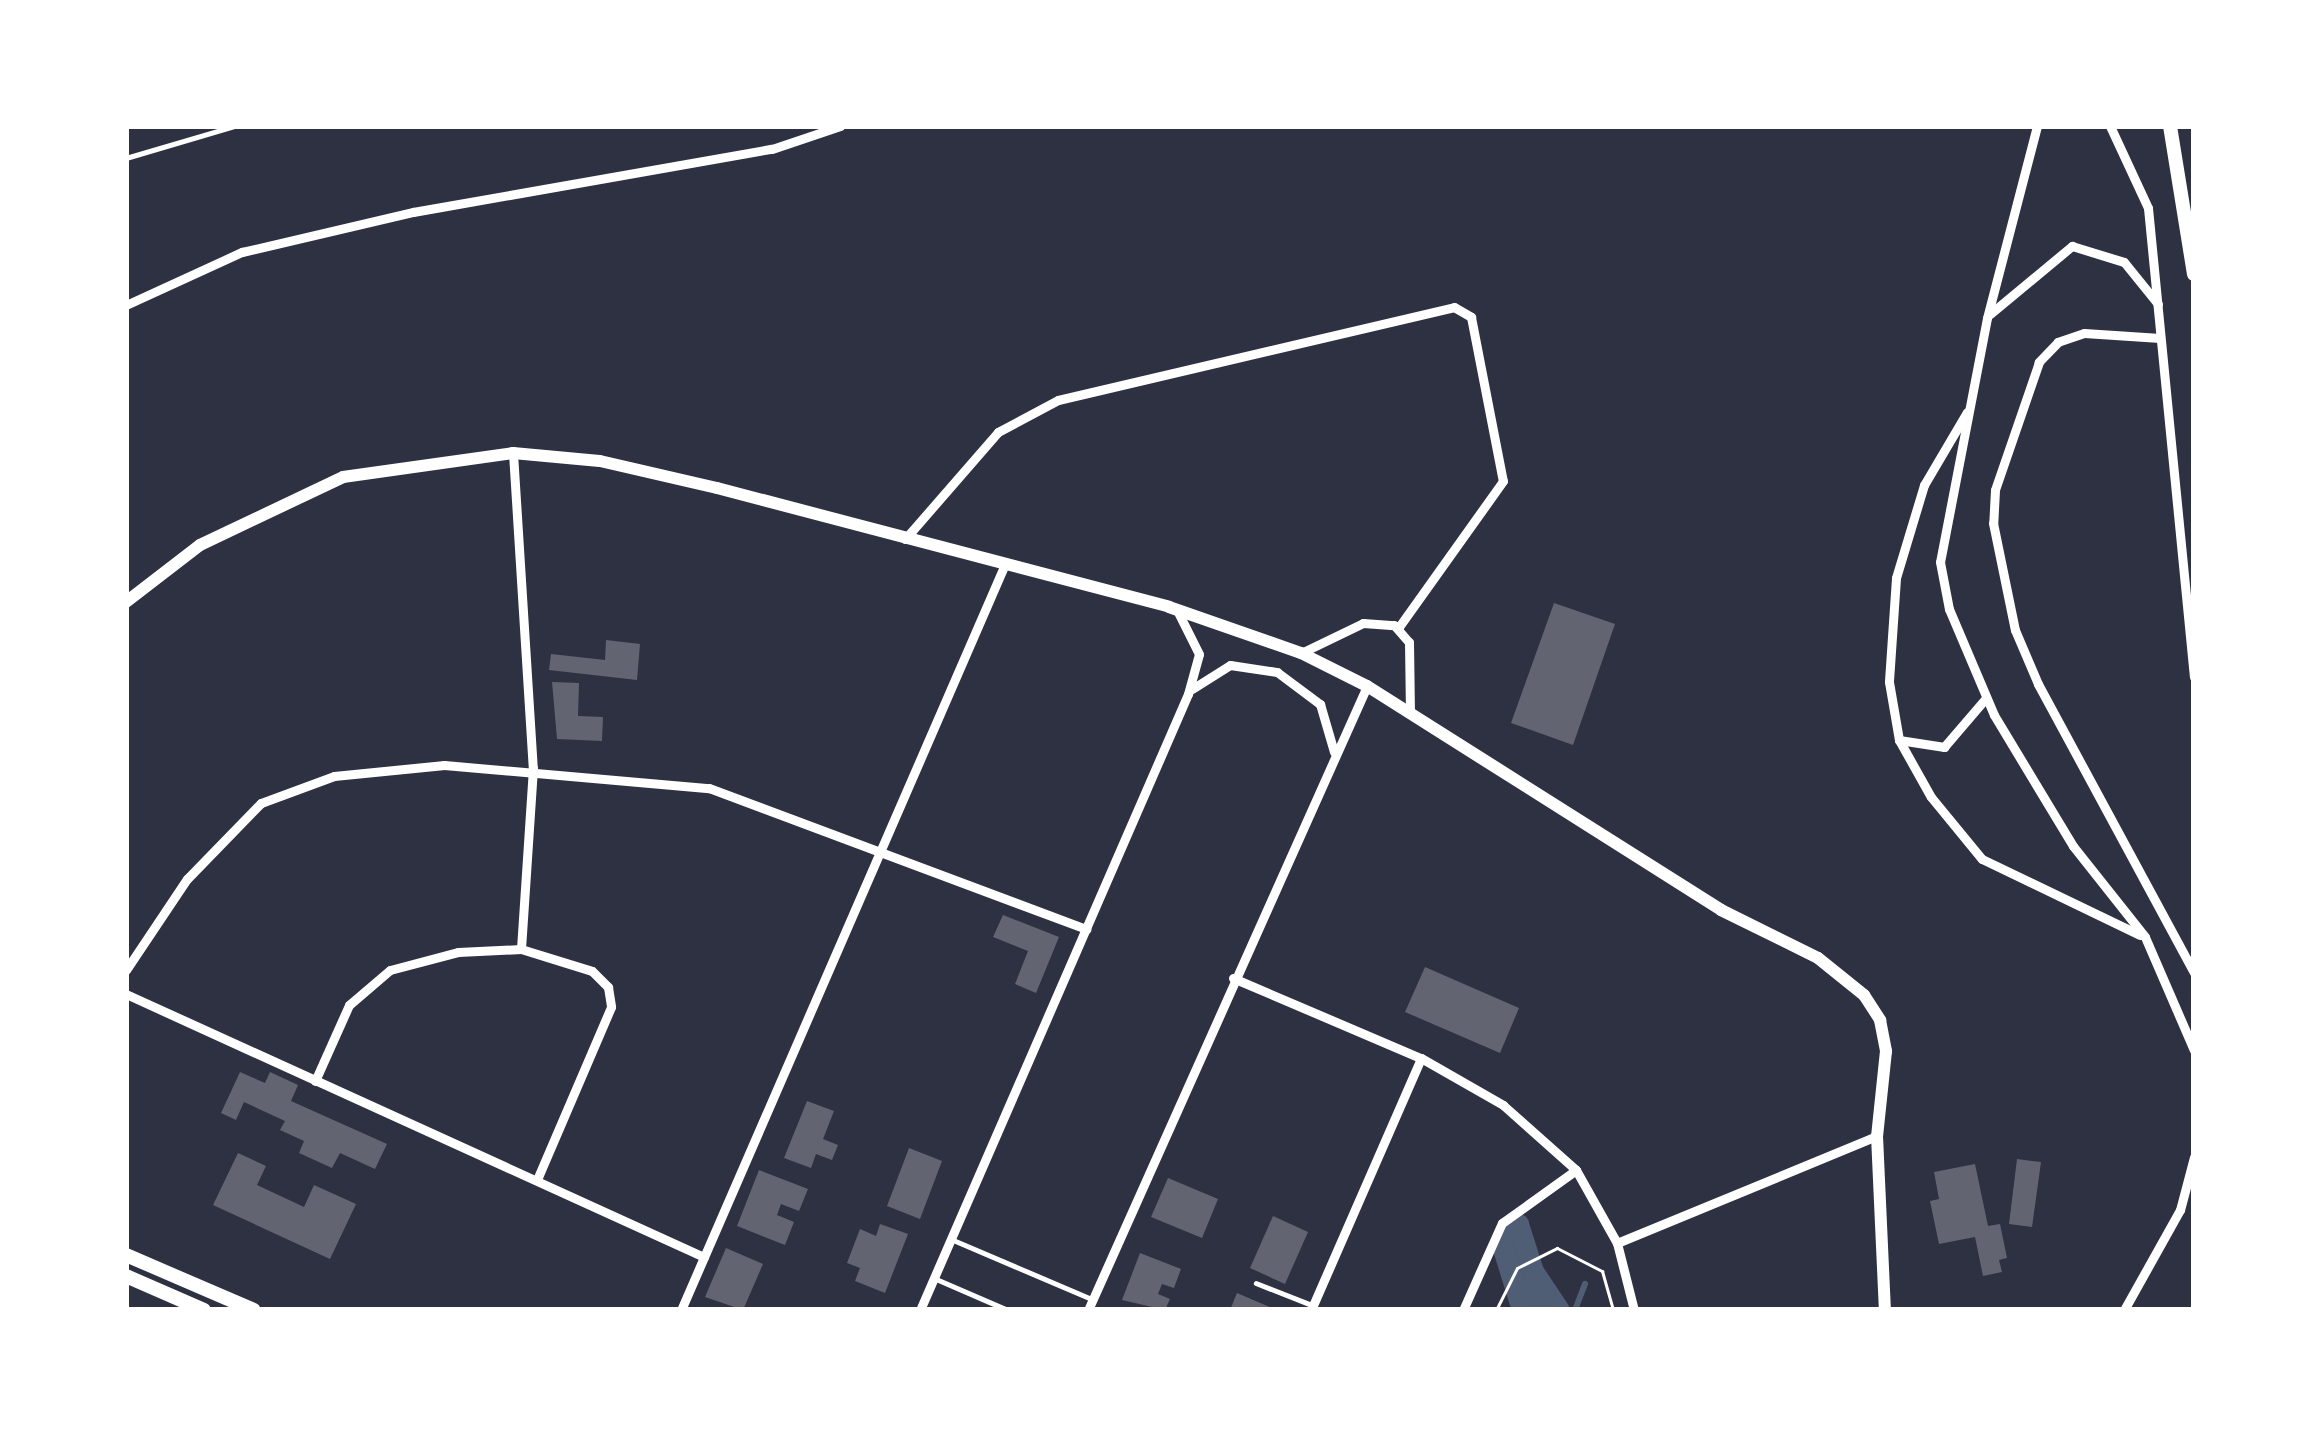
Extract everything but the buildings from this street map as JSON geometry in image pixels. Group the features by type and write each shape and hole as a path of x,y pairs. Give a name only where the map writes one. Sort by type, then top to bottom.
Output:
{"main road":[{"path":"2170,126 2194,269"},
{"path":"126,1255 254,1310"},
{"path":"126,1276 204,1310"}],"street":[{"path":"126,305 242,252 520,191 772,149 840,126"},
{"path":"2037,126 1987,318 1940,562 1949,609 1986,698 2062,831 2145,937 2194,1050"},
{"path":"2110,126 2148,208 2194,677"},
{"path":"1987,318 2072,246 2124,262 2158,304"},
{"path":"905,539 998,432 1058,400 1462,308 1480,354 1503,481 1398,628"},
{"path":"2160,338 2084,333 2059,342 2039,362 2006,452 1993,523 2014,630 2038,684 2194,973"},
{"path":"1972,402 1924,485 1901,556 1889,682 1899,740 1931,797 1982,860 2145,937"},
{"path":"513,453 532,768 521,949"},
{"path":"126,602 200,545 343,477 513,453 650,471 1168,607 1301,653 1367,686 1855,986 1880,1020 1886,1051 1877,1136 1885,1310"},
{"path":"681,1310 887,849 1005,564"},
{"path":"920,1310 1188,694 1199,654 1193,629 1168,607"},
{"path":"1301,653 1363,623 1398,628"},
{"path":"1398,628 1412,654 1410,713"},
{"path":"1188,694 1206,673 1230,664 1277,672 1320,704 1334,757"},
{"path":"1090,1305 1367,686"},
{"path":"1899,740 1944,747 1986,698"},
{"path":"126,970 188,879 261,803 293,786 444,765 532,768 709,788 887,849 1087,929"},
{"path":"315,1082 349,1005 379,977 458,952 521,949 592,971 608,987 611,1007 537,1180"},
{"path":"1233,978 1421,1058 1503,1106 1576,1170 1617,1243 1634,1310"},
{"path":"126,994 704,1257"},
{"path":"1312,1308 1421,1058"},
{"path":"1617,1243 1877,1136"},
{"path":"2124,1310 2180,1210 2194,1157"},
{"path":"1463,1310 1502,1223 1576,1170"}],"lane":[{"path":"126,158 235,126"},
{"path":"951,1239 1090,1305"},
{"path":"934,1278 1009,1310"},
{"path":"1256,1283 1312,1308"}],"path":[{"path":"1496,1310 1513,1273 1529,1258 1557,1248 1591,1261 1602,1271 1613,1310"}],"water":[{"path":"1518,1224 1533,1271 1559,1310 1522,1310 1501,1242"}],"waterway":[{"path":"1522,1310 1501,1242 1518,1224 1533,1271 1559,1310"},
{"path":"1575,1310 1585,1284"}]}
